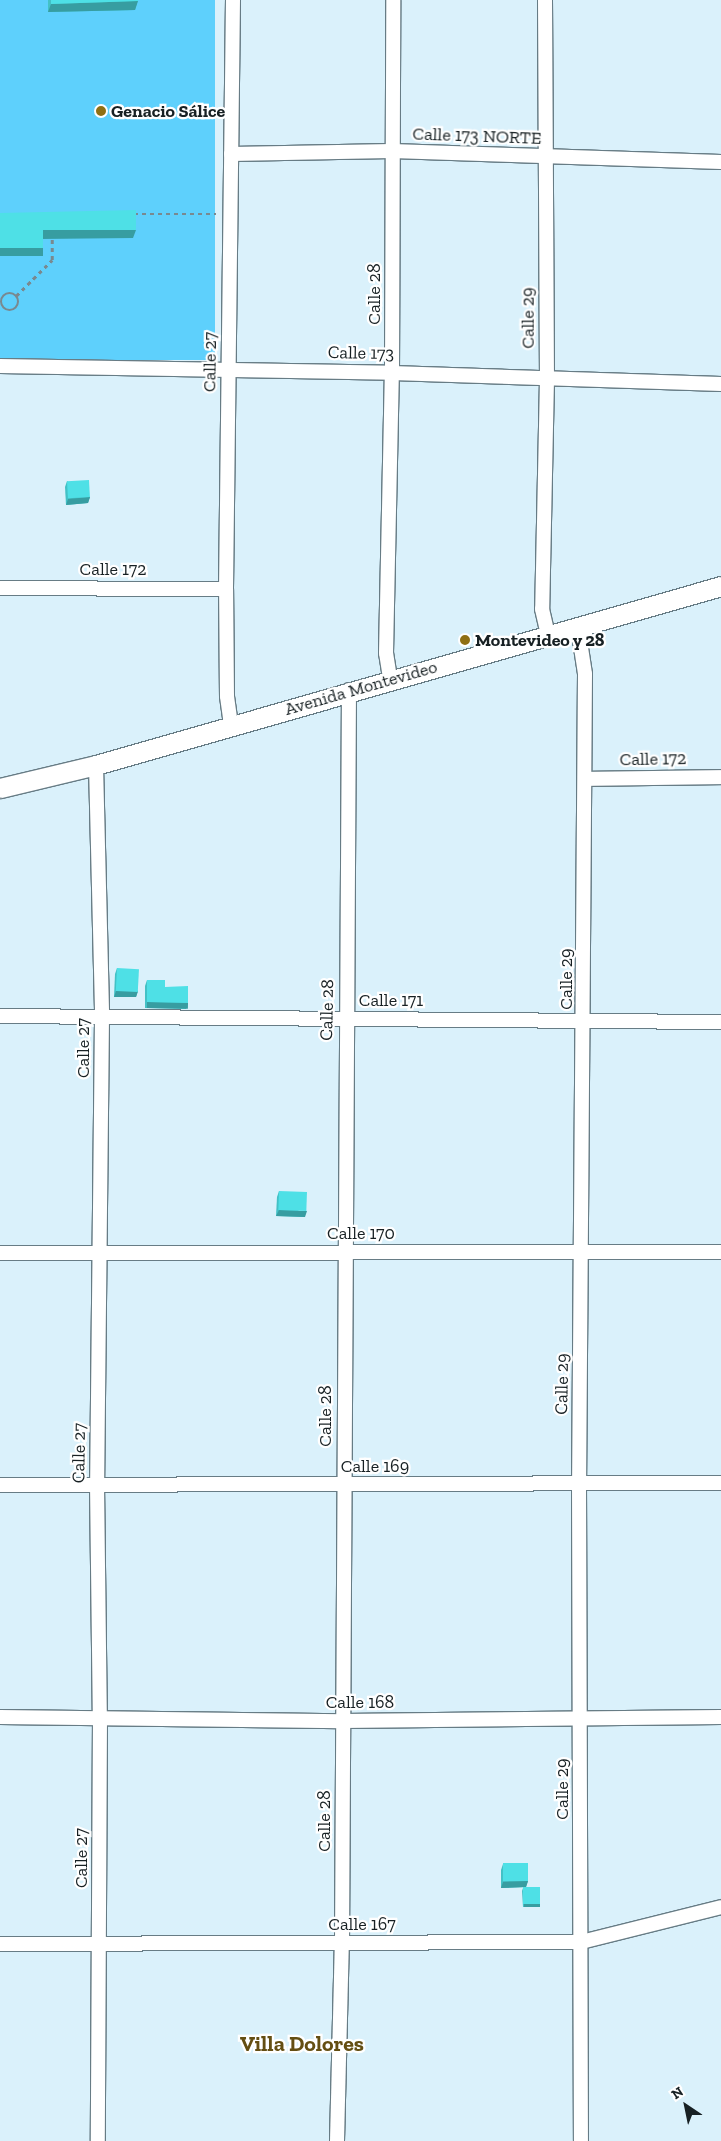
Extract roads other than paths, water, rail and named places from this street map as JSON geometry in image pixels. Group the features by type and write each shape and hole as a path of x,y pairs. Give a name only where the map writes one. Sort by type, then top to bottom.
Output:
{"main road":[{"name":"Avenida Montevideo","path":"0,788 96,765 390,678 548,634 578,628 721,586"}],"street":[{"name":"Calle 27","path":"231,725 227,696 226,589 233,0"},
{"name":"Calle 28","path":"390,678 386,653 392,373 393,0"},
{"name":"Calle 29","path":"545,0 547,379 542,608 548,634"},
{"name":"Calle 173 NORTE","path":"231,154 392,151 546,158 721,162"},
{"name":"Calle 173","path":"0,366 392,373 721,384"},
{"name":"Calle 172","path":"0,588 226,589"},
{"name":"Calle 29","path":"578,628 585,662 585,1020 579,1484 581,2141"},
{"name":"Calle 28","path":"338,2141 342,1942 344,1251 349,690"},
{"name":"Calle 27","path":"96,765 102,1017 97,1484 100,1718 98,2141"},
{"name":"Calle 172","path":"585,780 721,777"},
{"name":"Calle 171","path":"0,1016 721,1022"},
{"name":"Calle 170","path":"0,1253 100,1254 344,1251 721,1252"},
{"name":"Calle 169","path":"0,1485 721,1483"},
{"name":"Calle 168","path":"0,1717 343,1721 721,1717"},
{"name":"Calle 167","path":"0,1944 581,1942 721,1907"}],"place":[{"name":"Genacio Sálice","path":"101,111"},
{"name":"Montevideo y 28","path":"465,640"}],"district":[{"name":"Villa Dolores","path":"302,2044"}]}
